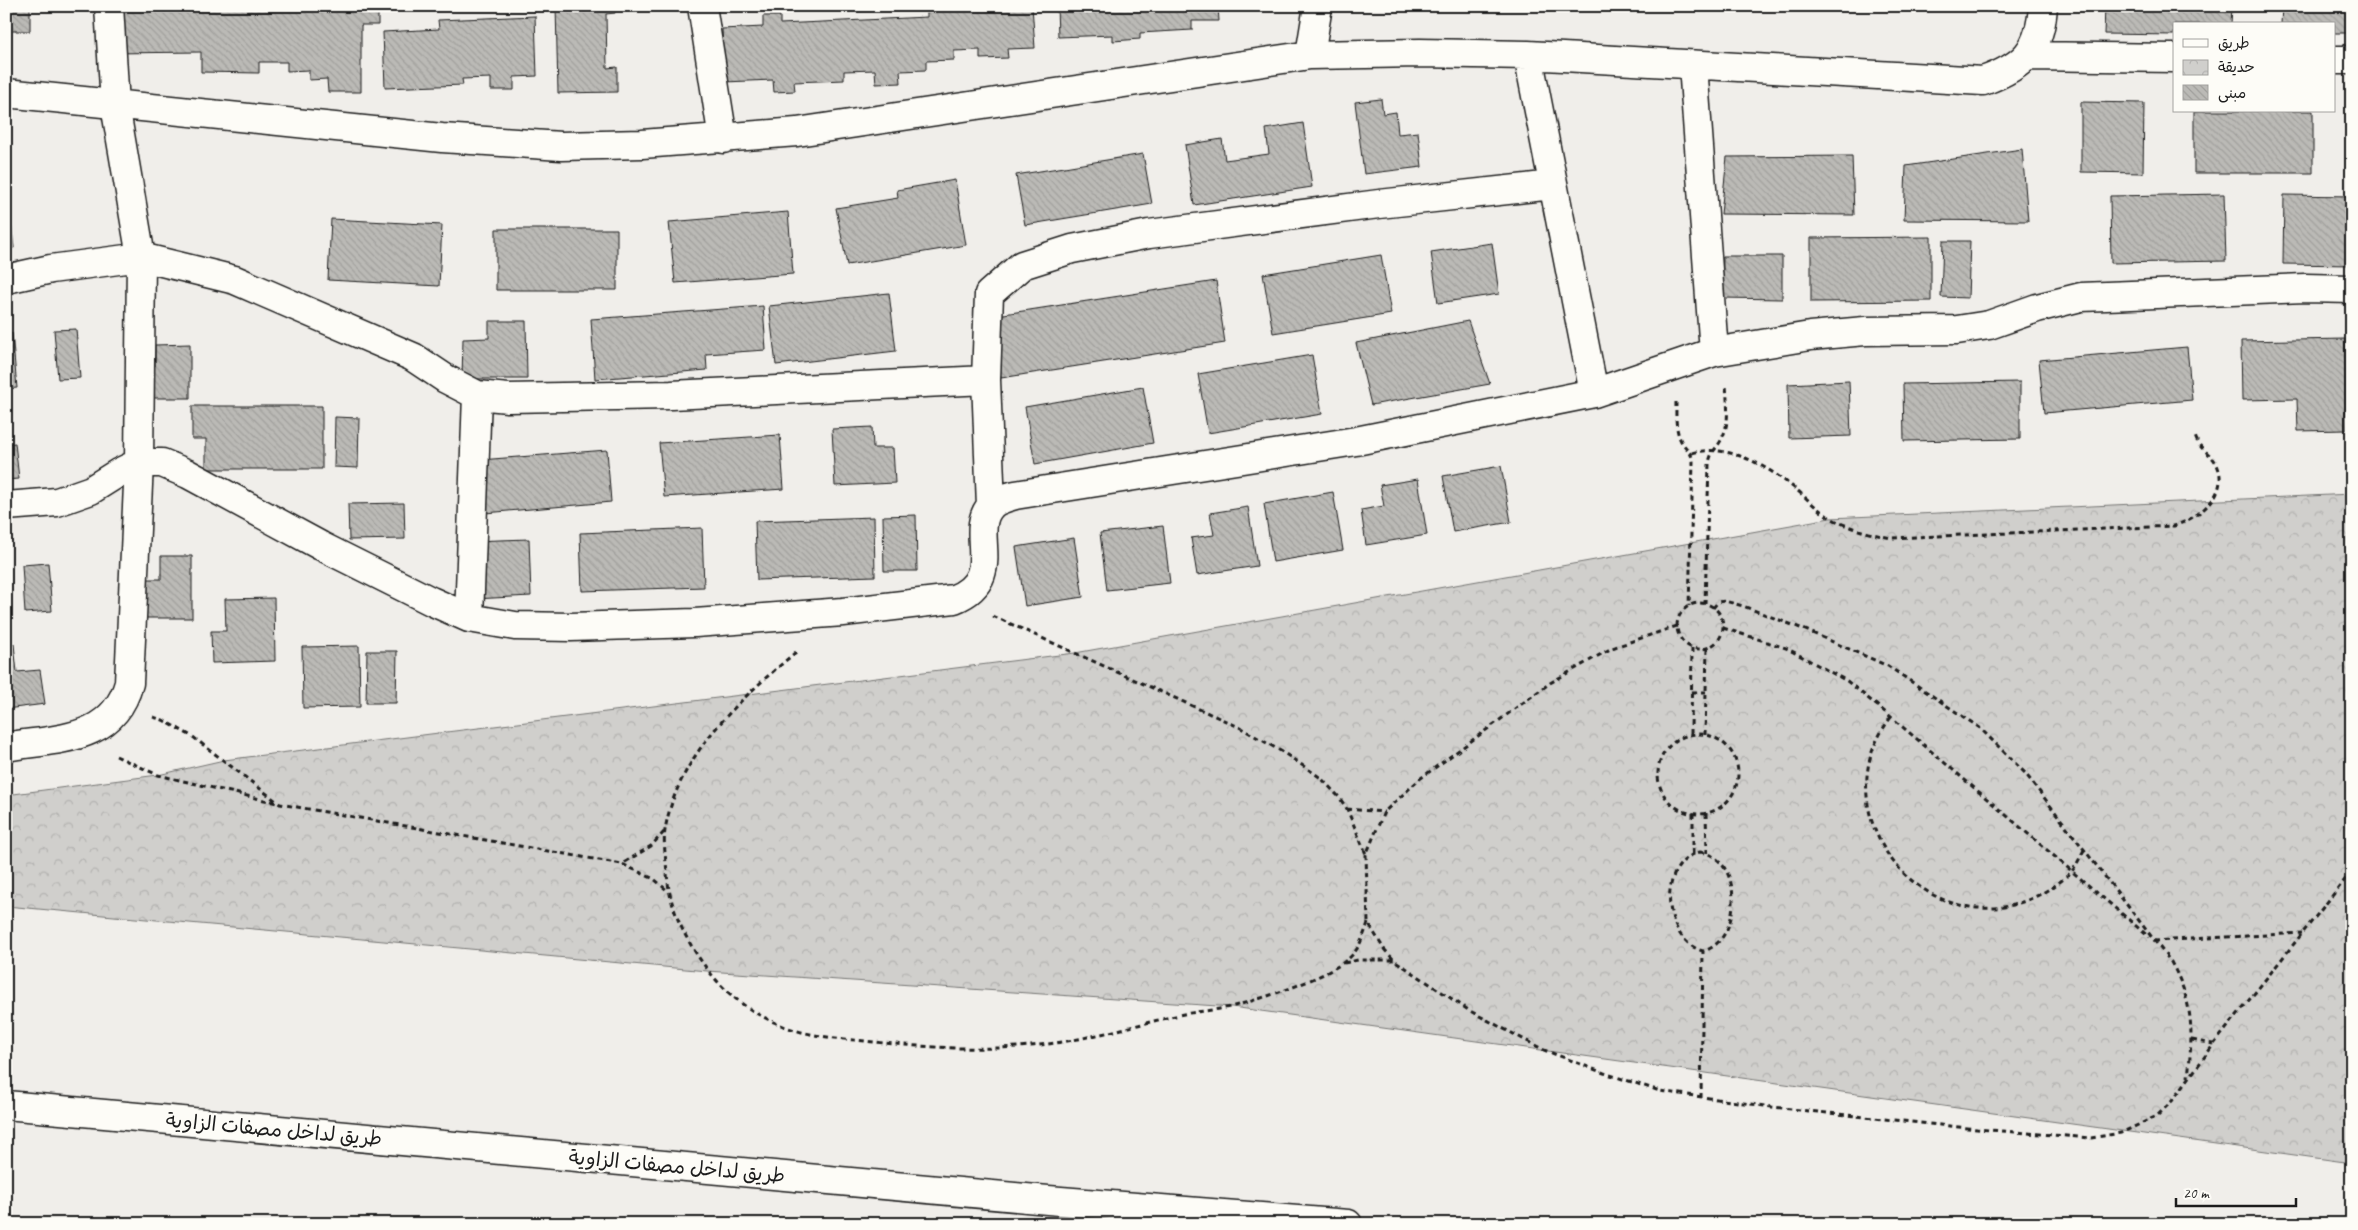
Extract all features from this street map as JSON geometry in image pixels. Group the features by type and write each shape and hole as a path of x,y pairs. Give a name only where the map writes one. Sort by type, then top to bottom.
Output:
{"street":[{"path":"6,747 75,735 92,730 108,721 120,707 129,683 139,464 141,258 115,105 109,6"},
{"path":"702,6 724,139"},
{"path":"1310,55 1318,6"},
{"path":"6,93 442,138 560,146 724,139 870,123 1310,55 1420,53 1528,55 1983,81 2008,72 2028,56 2042,29 2043,6"},
{"path":"1528,55 1594,393"},
{"path":"2028,56 2173,58"},
{"path":"2336,60 2352,60"},
{"path":"1694,65 1720,351"},
{"path":"6,506 57,502 91,490 118,473 139,464 162,463 188,474 321,546 469,618 515,626 571,627 696,623 843,612 954,599 966,594 975,586 981,576 984,525 991,506 986,380 989,294 1022,265 1072,249 1149,234 1379,204 1553,185"},
{"path":"6,279 51,268 141,258 235,280 413,357 446,379 477,394 508,398 671,395 986,380"},
{"path":"991,506 1015,495 1356,441 1594,393 1720,351 1810,336 1865,331 1957,330 1989,325 2037,308 2080,297 2295,288 2352,289"},
{"path":"469,618 477,394"},
{"name":"طريق لداخل مصفات الزاوية","path":"6,1105 1018,1197 1348,1224"}],"path":[{"path":"1705,604 1709,464 1712,451 1723,437 1727,420 1720,351"},
{"path":"1676,365 1678,433 1683,444 1689,448 1692,454 1689,606"},
{"path":"1692,454 1712,451 1739,454 1791,485 1830,518 1866,533 1892,538 2160,528 2180,524 2207,508 2219,483 2216,463 2210,455 2202,450 2194,436"},
{"path":"954,599 1239,727 1321,778 1348,809 1366,855 1368,923 1361,943 1344,963"},
{"path":"1712,608 1718,602 1733,603 1803,629 1888,666 1980,728 2025,773 2085,848 2171,962 2183,983 2190,1007 2192,1040 2188,1078"},
{"path":"1705,604 1719,613 1723,628 1715,643 1707,648 1692,648 1681,640 1677,626 1678,618 1689,606 1705,604"},
{"path":"1366,855 1384,812 1421,778 1550,683 1612,648 1677,626"},
{"path":"1723,628 1786,648 1847,682 1891,717 2154,941 2302,932"},
{"path":"1691,734 1692,648"},
{"path":"1705,735 1707,648"},
{"path":"798,650 745,695 713,731 688,770 673,801 664,832 668,892 676,917 707,971 726,992 749,1009 774,1022 819,1036 908,1046 992,1048 1029,1046 1079,1039 1186,1013 1232,1007 1297,985 1344,963 1358,960 1394,960"},
{"path":"1692,692 1706,692"},
{"path":"120,707 163,720 193,737 280,804"},
{"path":"1891,717 1874,746 1868,769 1870,812 1884,848 1898,868 1916,885 1938,898 1959,906 2004,907 2024,902 2043,893 2072,871 2085,848"},
{"path":"1691,734 1705,735 1726,746 1734,756 1738,780 1734,791 1727,801 1706,813 1693,813 1672,805 1662,791 1658,775 1659,764 1670,745 1691,734"},
{"path":"75,735 106,752 158,775 280,804 622,864 654,879 668,892"},
{"path":"1348,809 1384,812"},
{"path":"1692,854 1693,813"},
{"path":"1706,813 1707,853"},
{"path":"622,864 651,846 664,832"},
{"path":"1707,853 1728,872 1731,878 1730,923 1724,936 1712,947 1703,951 1693,946 1679,932 1671,916 1671,880 1674,871 1685,858 1692,854 1707,853"},
{"path":"1368,923 1384,949 1394,960 1470,1011 1544,1050 1632,1083 1660,1091 1701,1098 1976,1129 2091,1138 2121,1134 2139,1126 2157,1116 2172,1101 2214,1044 2352,871"},
{"path":"1701,1098 1703,951"},
{"path":"2192,1040 2214,1044"}],"green space":[{"path":"2352,494 2352,1163 1232,1007 707,971 6,906 6,795 158,775 224,760 1075,653 1830,518"}],"building":[{"path":"6,6 30,6 30,31 6,31"},
{"path":"113,6 378,6 378,25 361,25 361,92 328,92 327,79 309,80 309,70 287,71 287,62 259,62 259,73 201,72 201,52 113,53"},
{"path":"556,6 615,6 615,13 606,14 607,68 617,67 617,92 558,93"},
{"path":"848,6 882,6 882,10 848,12"},
{"path":"927,6 1032,6 1035,48 1007,49 1008,58 980,59 980,50 954,51 954,60 926,61 926,70 900,71 901,83 876,84 875,70 844,71 844,80 794,82 795,91 774,92 773,80 724,82 722,29 763,27 763,16 780,16 780,24 927,17"},
{"path":"1057,6 1218,6 1219,21 1192,21 1192,30 1140,33 1140,39 1113,41 1113,35 1058,37"},
{"path":"1866,6 1927,6 1927,9 1866,8"},
{"path":"2105,6 2232,6 2231,22 2173,22 2173,35 2104,34"},
{"path":"2282,6 2352,6 2352,33 2336,33 2336,22 2281,22"},
{"path":"535,16 537,76 514,77 514,90 491,90 491,78 462,79 463,85 385,88 383,32 439,29 438,20"},
{"path":"1381,99 1383,114 1396,112 1398,134 1418,132 1422,167 1364,174 1355,102"},
{"path":"2081,102 2144,103 2143,173 2081,172"},
{"path":"2194,112 2313,112 2313,173 2194,173"},
{"path":"1303,123 1312,187 1194,205 1185,145 1222,139 1225,160 1269,154 1266,129"},
{"path":"2022,149 2028,221 1904,220 1906,166"},
{"path":"1143,154 1152,204 1025,225 1016,175"},
{"path":"1852,156 1854,215 1721,214 1727,157"},
{"path":"955,180 966,245 847,265 836,208 898,198 897,190"},
{"path":"2224,194 2226,261 2111,263 2110,196"},
{"path":"2284,195 2352,196 2352,265 2283,264"},
{"path":"9,205 14,248 6,249 6,206"},
{"path":"788,212 793,274 675,283 669,222"},
{"path":"331,219 442,225 439,286 328,280"},
{"path":"496,229 617,229 617,290 496,290"},
{"path":"1931,237 1931,301 1811,302 1811,238"},
{"path":"1943,241 1970,241 1968,298 1941,297"},
{"path":"1492,243 1499,294 1438,303 1431,252"},
{"path":"1381,255 1391,314 1273,333 1263,274"},
{"path":"1723,256 1782,256 1782,299 1722,298"},
{"path":"1216,281 1225,343 1001,378 991,316"},
{"path":"889,293 896,351 776,365 769,306"},
{"path":"763,306 766,350 706,354 707,370 595,379 591,319"},
{"path":"489,321 526,321 527,379 462,379 463,339 489,338"},
{"path":"1468,321 1490,384 1371,405 1356,343"},
{"path":"76,329 80,378 58,379 54,330"},
{"path":"6,333 12,333 17,388 6,389"},
{"path":"2345,339 2346,430 2298,431 2297,399 2242,400 2241,341"},
{"path":"190,344 190,398 139,398 139,366 155,366 155,345"},
{"path":"2187,347 2192,400 2044,413 2039,360"},
{"path":"1312,355 1322,414 1208,433 1198,374"},
{"path":"1849,381 1851,436 1789,438 1788,384"},
{"path":"2020,382 2020,439 1904,441 1903,384"},
{"path":"1143,387 1153,443 1035,464 1025,407"},
{"path":"192,406 322,406 322,469 206,469 206,439 192,439"},
{"path":"335,417 359,418 358,468 334,467"},
{"path":"872,427 873,448 893,448 895,483 835,486 832,429"},
{"path":"780,435 784,489 664,497 659,443"},
{"path":"15,443 19,479 6,480 6,444"},
{"path":"607,450 611,502 485,513 480,460"},
{"path":"1501,466 1511,522 1453,532 1443,476"},
{"path":"1418,479 1427,535 1366,545 1361,510 1384,506 1380,485"},
{"path":"1333,492 1343,550 1273,562 1264,504"},
{"path":"404,503 405,539 349,540 348,504"},
{"path":"1248,507 1257,566 1197,575 1191,538 1214,535 1210,513"},
{"path":"916,515 917,571 884,571 883,516"},
{"path":"874,517 875,576 757,580 755,521"},
{"path":"1163,526 1170,583 1107,590 1100,533"},
{"path":"702,528 704,587 582,591 580,533"},
{"path":"1074,538 1083,597 1025,606 1016,547"},
{"path":"529,539 531,596 474,599 471,541"},
{"path":"161,556 192,556 192,618 128,618 128,579 161,579"},
{"path":"48,563 52,611 25,613 22,565"},
{"path":"274,598 275,661 212,663 211,631 226,631 225,599"},
{"path":"6,644 14,644 17,672 40,670 45,704 6,709"},
{"path":"359,646 360,707 303,708 302,647"},
{"path":"367,651 397,651 396,703 366,703"}]}
